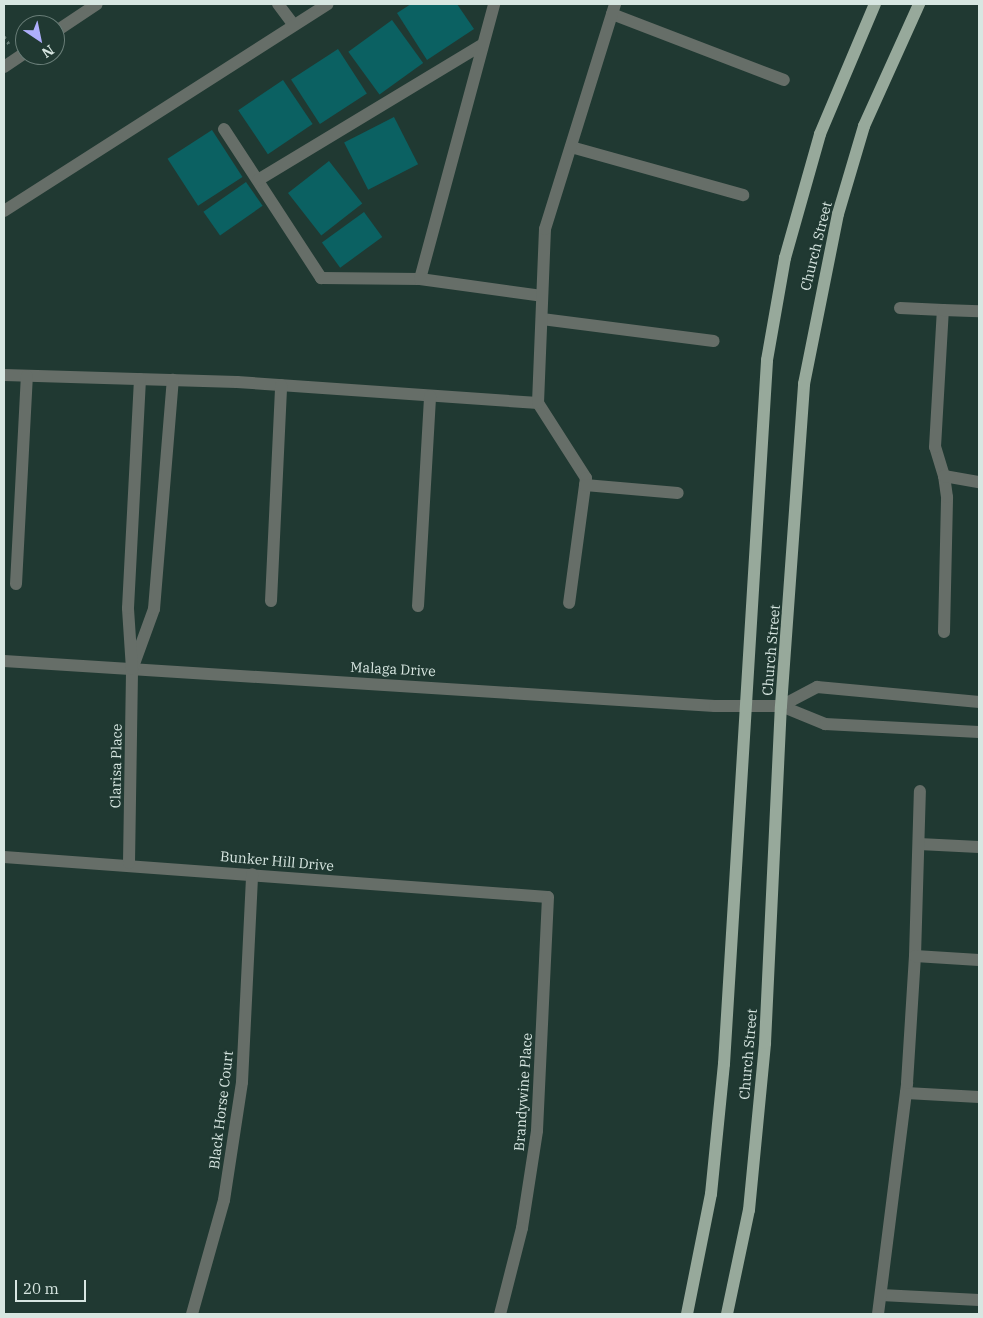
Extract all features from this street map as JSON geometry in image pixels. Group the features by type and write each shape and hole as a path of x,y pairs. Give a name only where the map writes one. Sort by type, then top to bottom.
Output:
{"main road":[{"name":"Church Street","path":"687,1314 711,1194 747,706 761,429 767,360 783,267 823,125 875,4"},
{"name":"Church Street","path":"727,1314 749,1210 765,1043 781,706 804,384 817,305 864,126 920,4"}],"street":[{"path":"65,25 97,4"},
{"path":"278,4 294,25"},
{"path":"4,211 328,4"},
{"path":"420,279 494,4"},
{"path":"569,603 586,478 538,403 545,229 614,9 784,80"},
{"path":"258,180 482,45"},
{"path":"4,67 15,60"},
{"path":"224,129 321,278 420,279 542,296"},
{"path":"571,147 743,195"},
{"path":"900,308 979,311"},
{"path":"943,310 935,447 944,476 947,497 944,632"},
{"path":"542,319 714,341"},
{"path":"4,375 281,385 538,403"},
{"path":"16,584 27,376"},
{"path":"132,669 128,608 140,379"},
{"path":"132,669 154,609 173,380"},
{"path":"271,601 281,385"},
{"path":"418,606 430,396"},
{"path":"944,476 979,482"},
{"path":"585,485 678,493"},
{"name":"Malaga Drive","path":"4,661 747,706 781,706"},
{"name":"Clarisa Place","path":"129,863 132,669"},
{"path":"781,706 816,687 979,702"},
{"path":"781,706 825,724 979,732"},
{"path":"878,1314 906,1093 915,956 920,792"},
{"path":"919,844 979,848"},
{"name":"Bunker Hill Drive","path":"4,857 129,863 548,898"},
{"name":"Black Horse Court","path":"192,1314 224,1200 242,1082 252,874"},
{"name":"Brandywine Place","path":"500,1314 522,1228 538,1131 548,898"},
{"path":"915,956 979,960"},
{"path":"906,1093 979,1097"},
{"path":"881,1295 979,1300"}],"building":[{"path":"411,4 457,4 474,29 427,60 397,13"},
{"path":"392,20 423,63 379,95 348,52"},
{"path":"338,49 367,93 320,124 291,79"},
{"path":"283,80 313,124 268,154 238,110"},
{"path":"394,117 418,164 368,190 344,142"},
{"path":"212,130 242,177 198,206 168,159"},
{"path":"329,161 362,204 321,236 288,193"},
{"path":"246,182 263,206 220,236 203,212"},
{"path":"364,212 382,237 340,268 322,243"}]}
